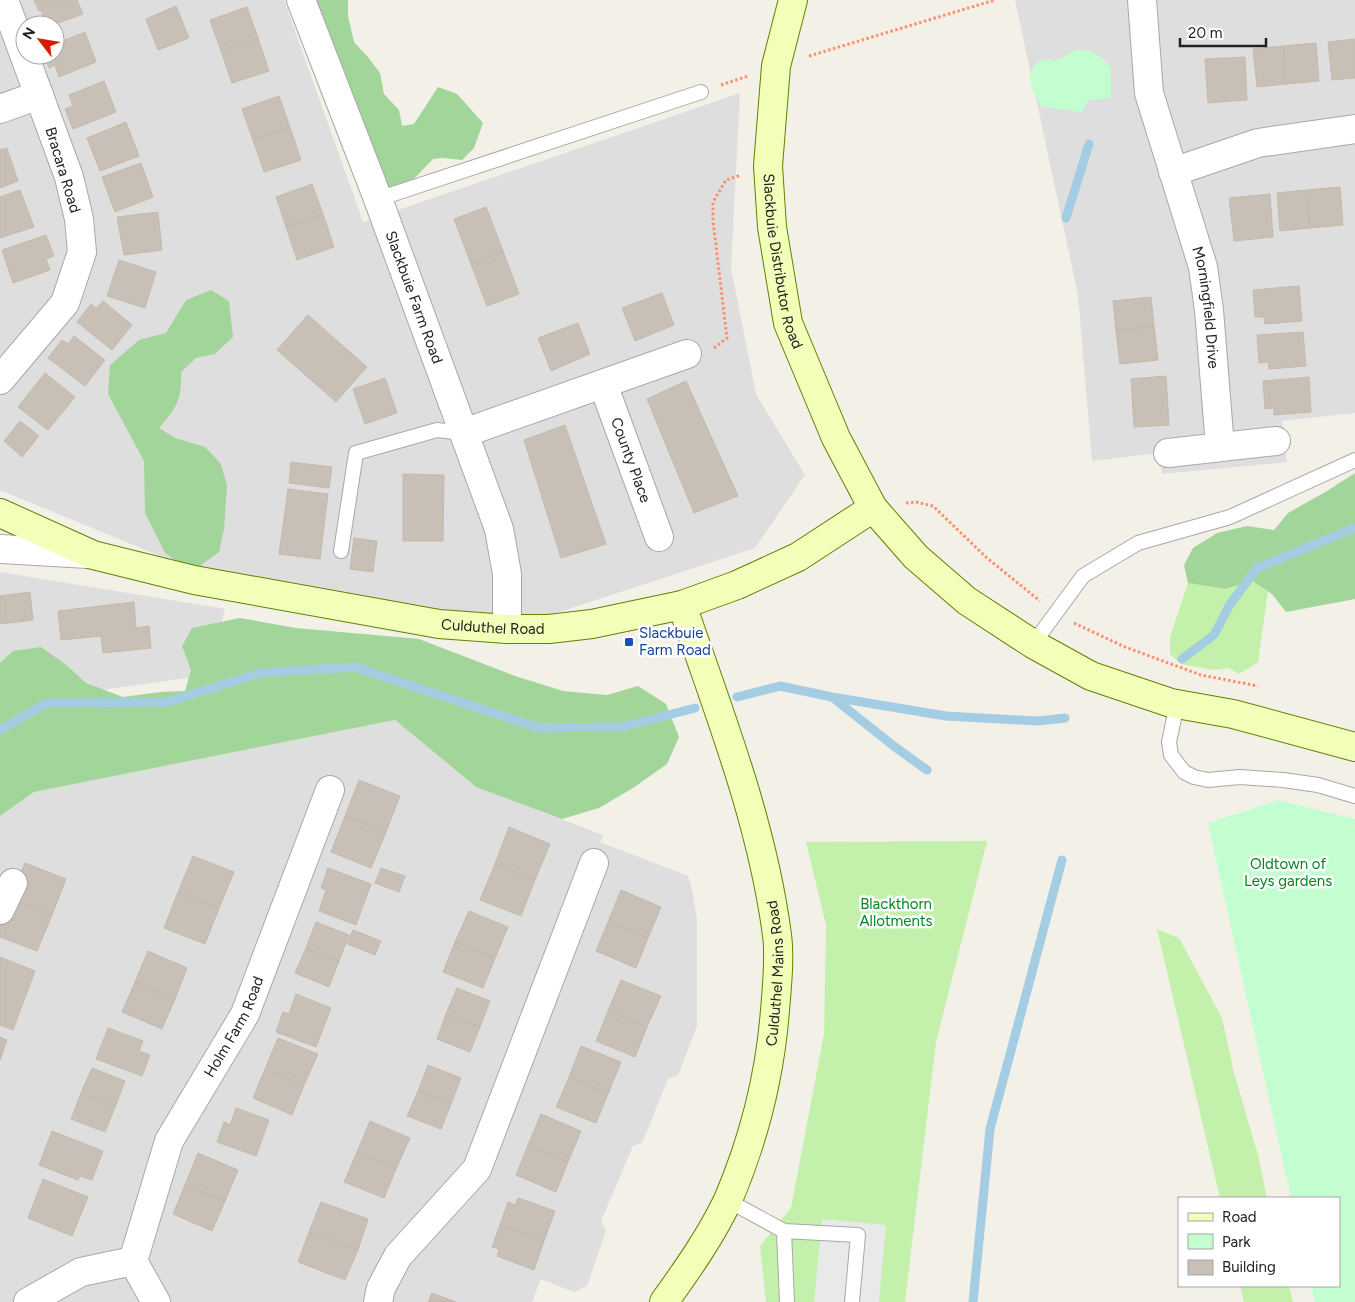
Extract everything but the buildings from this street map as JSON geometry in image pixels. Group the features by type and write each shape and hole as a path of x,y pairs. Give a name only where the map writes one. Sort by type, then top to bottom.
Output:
{"main road":[{"name":"Slackbuie Distributor Road","path":"793,0 776,66 768,166 772,227 788,324 836,438 873,508 916,557 967,601 1033,644 1091,676 1177,704 1233,714 1355,747"},
{"name":"Culduthel Road","path":"0,513 94,555 194,580 439,624 549,629 592,624 682,605 737,585 798,557 873,508"},
{"name":"Culduthel Mains Road","path":"664,1302 694,1261 727,1200 753,1132 766,1083 774,1030 777,988 778,936 763,858 741,775 682,605"}],"street":[{"name":"Bracara Road","path":"0,380 64,302 82,252 79,219 69,177 4,0"},
{"name":"Slackbuie Farm Road","path":"301,0 378,199 498,529 507,574 507,628"},
{"name":"Morningfield Drive","path":"1142,0 1149,93 1204,267 1220,447"},
{"path":"0,109 39,95"},
{"path":"1173,172 1258,143 1355,129"},
{"path":"464,433 687,354"},
{"name":"County Place","path":"603,384 659,536"},
{"path":"1168,453 1276,441"},
{"name":"Culduthel Road","path":"0,549 94,555"},
{"name":"Holm Farm Road","path":"132,1261 169,1141 245,1014 330,790"},
{"path":"378,1302 382,1288 398,1256 477,1169 594,863"},
{"path":"0,910 12,884"},
{"path":"28,1302 81,1272 132,1261 156,1302"}],"lane":[{"path":"378,199 700,92"},
{"path":"341,551 356,453 437,430 464,433"},
{"path":"1033,644 1084,576 1138,543 1230,517 1355,460"},
{"path":"1177,704 1169,742 1171,755 1184,772 1194,777 1208,780 1240,776 1318,785 1355,796"},
{"path":"727,1200 784,1231 858,1235 852,1302"},
{"path":"784,1231 787,1302"}],"path":[{"path":"700,92 776,66 995,0"},
{"path":"687,354 710,352 726,338 713,221 713,202 726,180 768,166"}],"shaded area":[{"path":"0,0 284,0 363,222 740,93 731,268 756,394 805,475 755,548 507,629 182,565 0,490"},
{"path":"1015,0 1355,0 1355,413 1282,421 1287,462 1162,474 1159,453 1092,461 1078,295"},
{"path":"0,572 225,609 209,675 0,704"},
{"path":"395,720 476,787 603,835 600,842 688,876 697,919 697,1026 678,1075 668,1079 642,1143 633,1146 601,1221 606,1231 587,1286 574,1292 541,1279 532,1302 0,1302 0,816 34,792"},
{"path":"822,1219 886,1225 879,1302 814,1302"}],"green space":[{"path":"309,0 348,0 348,16 354,42 380,73 384,94 399,110 402,126 414,124 438,87 457,94 483,123 474,148 462,160 433,159 406,187 391,192 366,180"},
{"path":"1079,49 1098,55 1111,68 1111,98 1088,100 1082,112 1042,107 1031,83 1030,78 1033,68 1042,59 1055,61"},
{"path":"211,290 229,301 233,337 215,354 196,358 181,372 181,390 177,403 159,428 175,438 205,447 221,464 227,486 224,529 219,552 200,566 182,565 165,553 145,513 144,461 108,394 110,365 139,340 166,333 186,300"},
{"path":"1355,473 1355,599 1286,612 1272,594 1253,581 1225,589 1188,583 1184,565 1193,548 1217,533 1247,526 1274,530 1288,513"},
{"path":"1253,581 1268,591 1258,662 1239,674 1229,668 1214,670 1181,664 1170,654 1170,637 1188,583 1225,589"},
{"path":"240,618 296,628 419,639 515,676 563,691 607,695 638,686 666,704 679,737 667,764 633,788 599,808 562,819 476,787 395,720 34,792 0,816 0,663 13,651 41,647 65,664 86,683 123,697 185,691 191,670 182,646 192,628"},
{"name":"Oldtown of Leys gardens","path":"1278,800 1355,819 1355,1302 1315,1302 1311,1287 1340,1287 1340,1197 1291,1197 1208,823"},
{"name":"Blackthorn Allotments","path":"987,841 936,1042 905,1302 766,1302 760,1246 791,1208 824,1034 826,925 806,842"},
{"path":"1157,929 1179,938 1222,1018 1234,1073 1258,1155 1267,1197 1220,1197"},
{"path":"1240,1287 1289,1287 1293,1302 1244,1302"}],"waterway":[{"path":"1066,218 1089,144"},
{"path":"1182,659 1214,635 1229,606 1257,568 1355,528"},
{"path":"0,730 47,703 168,702 260,673 355,667 539,728 622,727 695,708"},
{"path":"737,697 780,686 832,697 946,716 1038,721 1065,718"},
{"path":"832,697 927,770"},
{"path":"973,1302 990,1129 1062,860"}],"place":[{"name":"Slackbuie Farm Road","path":"629,642"}]}
